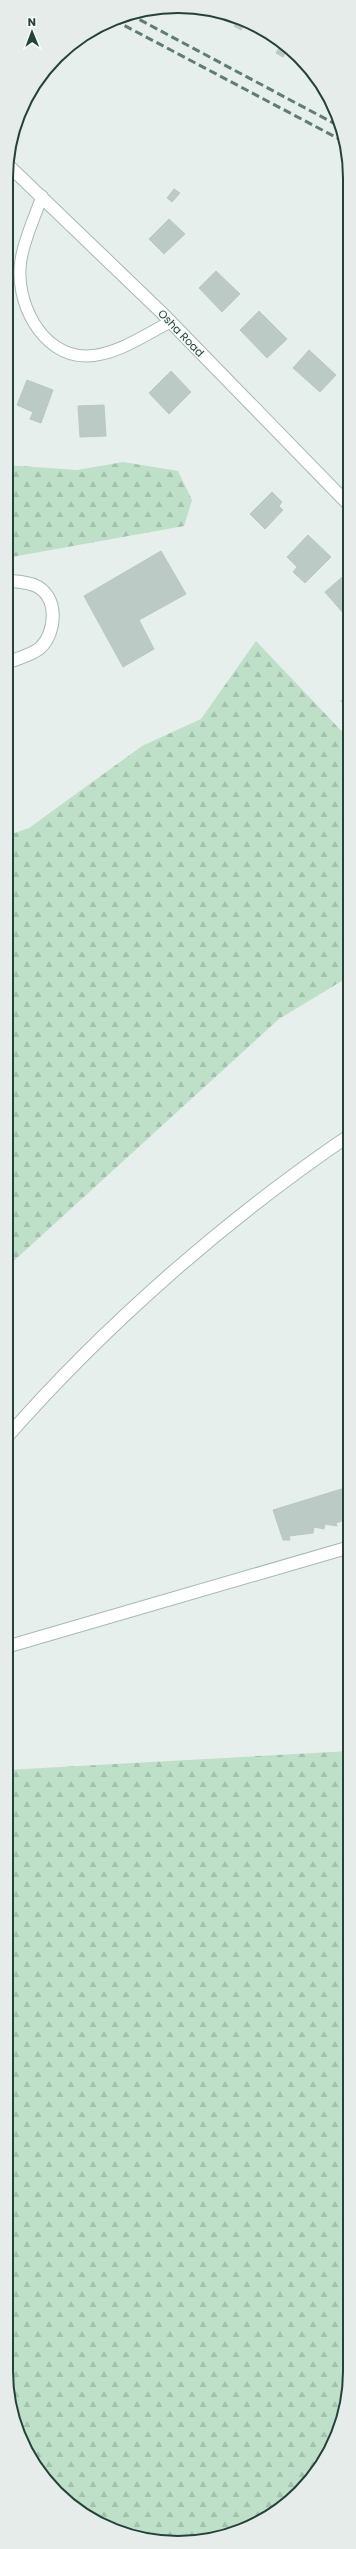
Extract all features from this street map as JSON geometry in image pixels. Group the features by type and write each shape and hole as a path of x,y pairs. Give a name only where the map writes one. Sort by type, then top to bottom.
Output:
{"street":[{"name":"Osha Road","path":"13,169 170,322 343,499"},
{"path":"13,581 35,585 41,590 47,596 51,605 53,620 50,636 39,649 13,660"},
{"path":"13,1430 48,1390 181,1265 287,1178 343,1140"},
{"path":"13,1645 343,1550"}],"lane":[{"path":"42,196 21,260 21,293 31,319 49,341 64,352 87,356 116,350 170,322"}],"green space":[{"path":"123,462 178,471 192,500 184,526 13,557 13,465 77,470"},
{"path":"256,641 343,733 343,980 279,1019 13,1262 13,834 29,828 142,746 201,719"},
{"path":"343,1751 342,2393 334,2424 326,2444 315,2463 295,2488 270,2508 251,2519 210,2533 189,2536 167,2536 146,2533 105,2519 86,2508 61,2488 35,2454 22,2424 16,2403 13,2382 13,1770"}],"building":[{"path":"235,24 243,27 241,30 234,26"},
{"path":"279,48 286,53 283,57 276,53"},
{"path":"174,189 180,193 172,202 167,198"},
{"path":"169,219 185,234 164,254 149,239"},
{"path":"216,271 240,294 222,312 199,288"},
{"path":"259,311 287,339 267,358 240,330"},
{"path":"309,350 336,375 320,392 293,368"},
{"path":"171,371 191,392 169,414 149,393"},
{"path":"27,380 53,390 41,423 30,419 33,412 17,405"},
{"path":"104,405 106,436 80,437 78,406"},
{"path":"272,492 282,502 279,506 283,510 265,529 250,514"},
{"path":"308,535 331,557 305,583 293,572 297,567 287,557"},
{"path":"161,551 186,594 139,620 154,649 123,667 84,596"},
{"path":"343,576 343,613 325,592"},
{"path":"343,1489 343,1520 336,1523 337,1526 325,1524 324,1529 314,1527 313,1533 289,1536 290,1540 283,1540 273,1510"}],"railway":[{"path":"137,18 333,123"},
{"path":"121,24 338,138"}]}
